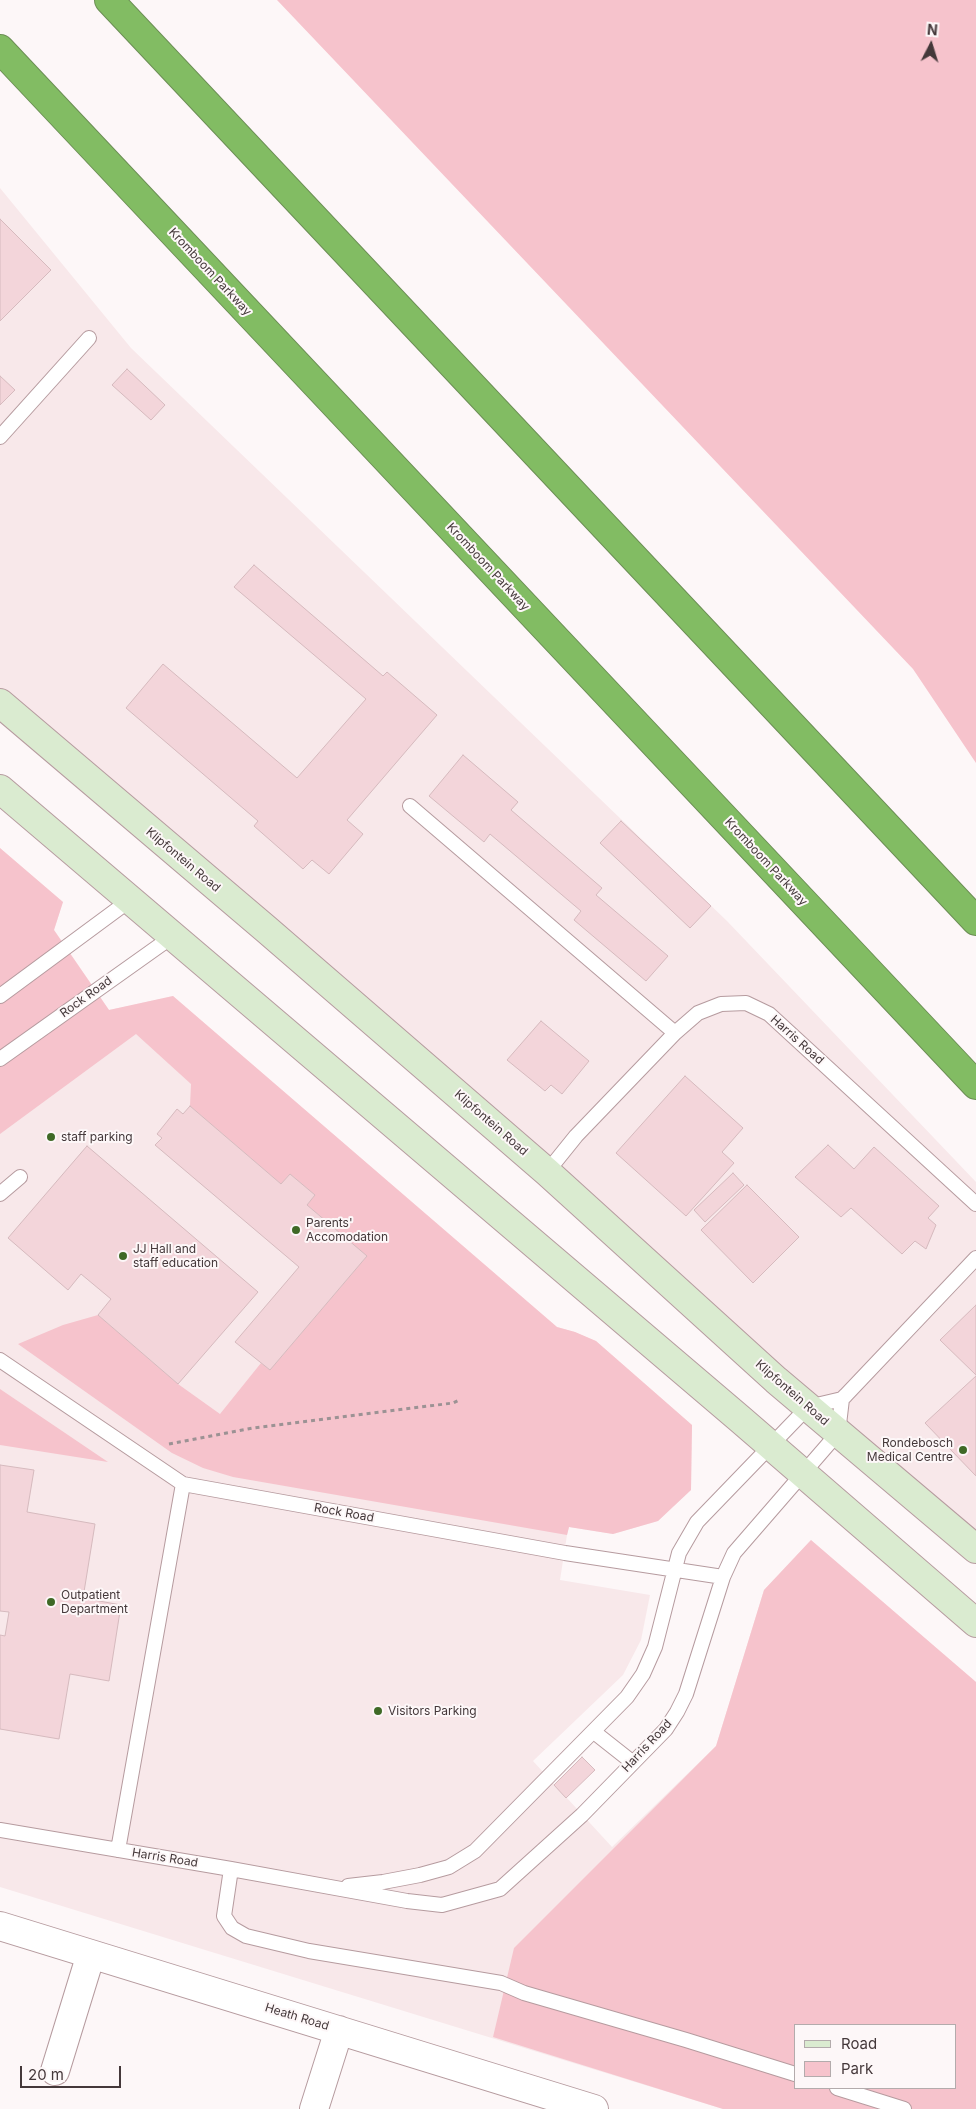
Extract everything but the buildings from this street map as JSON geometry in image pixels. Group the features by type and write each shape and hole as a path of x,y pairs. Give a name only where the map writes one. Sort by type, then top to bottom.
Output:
{"highway":[{"path":"109,0 976,921"},
{"name":"Kromboom Parkway","path":"0,49 976,1086"}],"main road":[{"name":"Klipfontein Road","path":"0,703 266,929 547,1172 776,1380 976,1549"},
{"path":"0,789 976,1623"}],"street":[{"name":"Heath Road","path":"0,1926 586,2108"},
{"path":"55,2071 91,1954"},
{"path":"314,2109 338,2030"}],"lane":[{"path":"0,437 89,338"},
{"path":"410,806 675,1033"},
{"path":"0,996 130,900"},
{"name":"Rock Road","path":"0,1059 173,936"},
{"name":"Harris Road","path":"547,1172 576,1136 675,1033 698,1014 721,1004 746,1004 769,1014 976,1204"},
{"path":"0,1194 20,1177"},
{"path":"808,1406 842,1399 976,1258"},
{"name":"Rock Road","path":"0,1360 183,1484 565,1553 723,1578"},
{"path":"838,1434 842,1399"},
{"name":"Harris Road","path":"330,1887 383,1882 420,1875 449,1867 476,1851 627,1697 643,1674 655,1647 679,1553 697,1522 771,1447 808,1406"},
{"name":"Harris Road","path":"0,1830 407,1901 442,1904 500,1889 582,1815 666,1729 686,1694 723,1578 734,1554 838,1434"},
{"path":"118,1850 183,1484"},
{"path":"594,1732 632,1762"},
{"path":"231,1869 224,1916 232,1928 246,1936 309,1951 501,1983 524,1993 794,2074"},
{"path":"840,2089 904,2109"}],"path":[{"path":"149,1462 162,1445 253,1428 453,1403 459,1400"}],"shaded area":[{"path":"0,188 131,348 727,921 976,1182 976,1549 0,703"},
{"path":"0,848 63,902 54,930 109,1010 173,996 557,1327 596,1341 692,1425 691,1490 658,1521 613,1534 569,1527 567,1535 560,1580 650,1595 641,1640 623,1675 533,1761 612,1847 716,1746 764,1590 811,1540 976,1682 976,2109 723,2109 0,1887"}],"green space":[{"path":"277,0 976,0 976,763 913,669"},
{"path":"0,848 63,902 54,930 109,1010 173,996 557,1327 596,1341 692,1425 691,1490 658,1521 613,1534 569,1527 567,1535 233,1477 203,1468 172,1453 18,1344 63,1325 98,1315 178,1384 220,1414 261,1363 270,1370 367,1256 307,1205 315,1195 290,1174 281,1184 190,1106 191,1084 136,1034 0,1134"},
{"path":"0,1389 108,1462 0,1445"},
{"path":"811,1540 976,1682 976,2109 723,2109 493,2037 514,1948 716,1746 764,1590"}],"place":[{"name":"staff parking","path":"51,1137"},
{"name":"Parents' Accomodation","path":"296,1230"},
{"name":"JJ Hall and staff education","path":"123,1256"},
{"name":"Rondebosch Medical Centre","path":"963,1450"},
{"name":"Outpatient Department","path":"51,1602"},
{"name":"Visitors Parking","path":"378,1711"}]}
